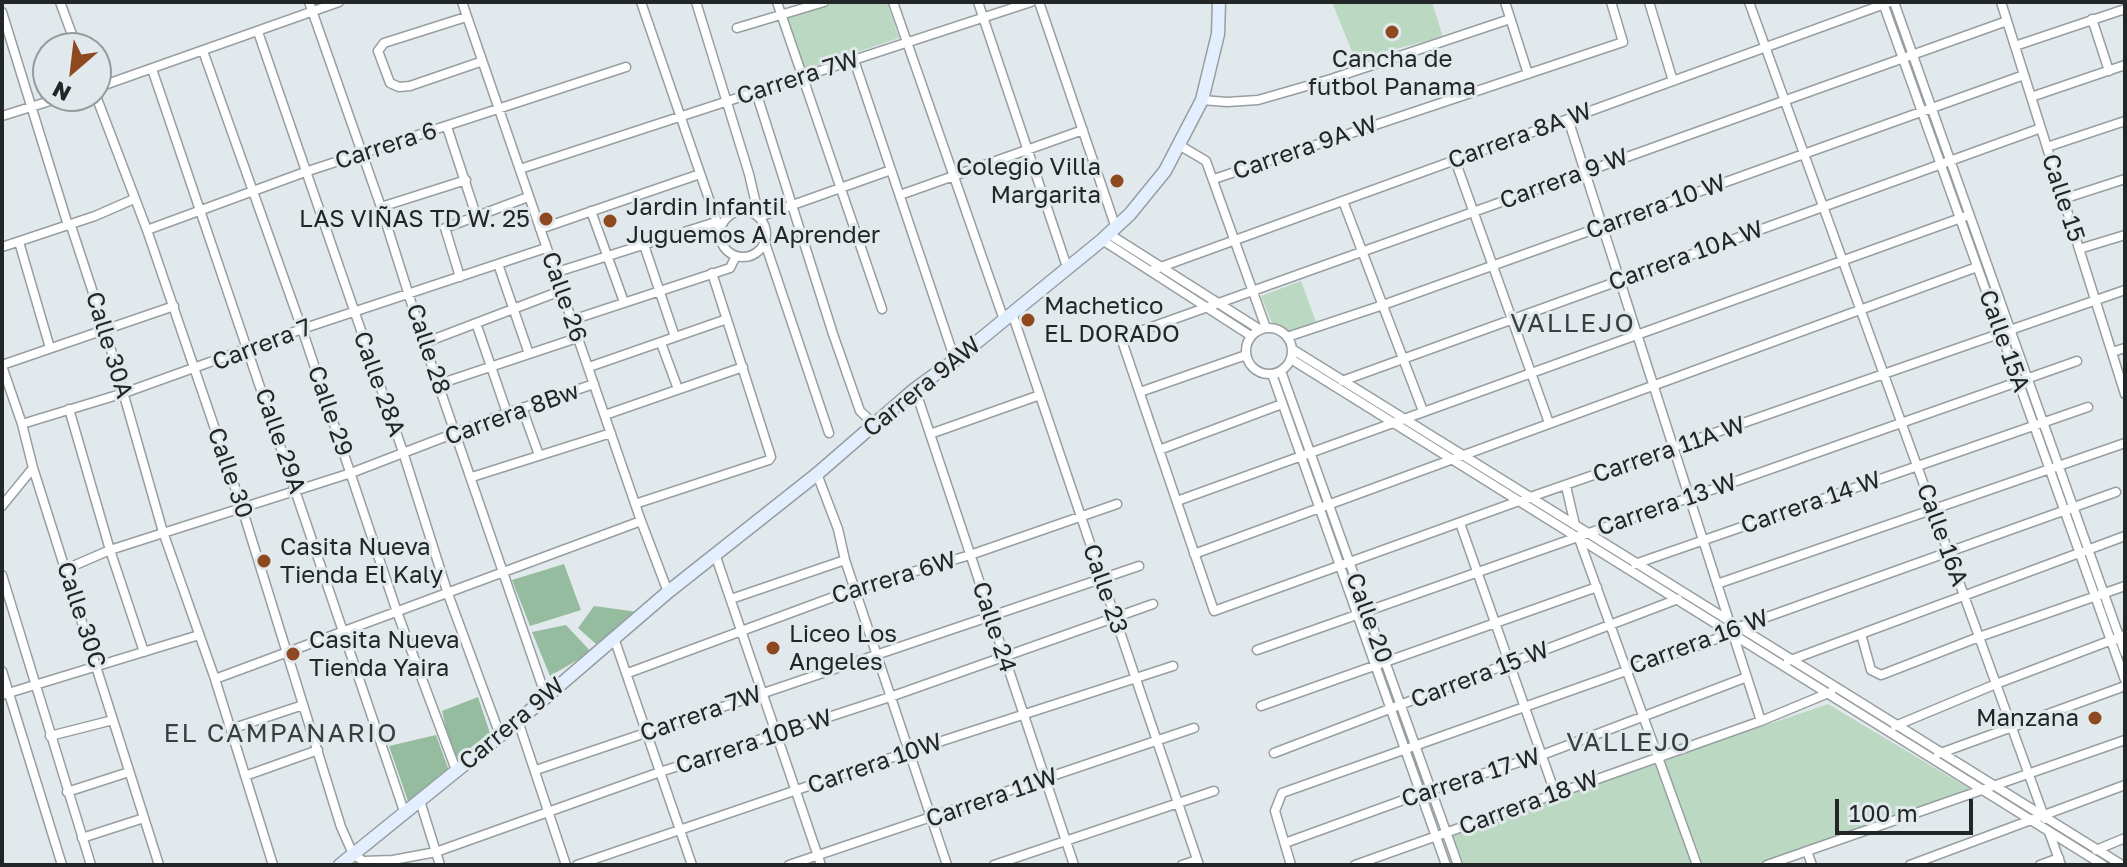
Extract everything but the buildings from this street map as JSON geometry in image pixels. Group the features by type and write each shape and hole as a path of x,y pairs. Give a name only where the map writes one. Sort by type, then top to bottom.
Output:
{"main road":[{"path":"1179,145 1202,100 1218,34 1219,2"},
{"name":"Carrera 9AW","path":"668,592 1109,234 1142,201 1165,171 1179,145"},
{"name":"Carrera 9W","path":"340,865 518,721 668,592"}],"street":[{"path":"60,2 71,32"},
{"path":"112,83 258,32 310,7 339,2"},
{"name":"Calle 26","path":"462,2 480,62 668,592"},
{"path":"641,2 721,242 736,256 753,255 765,243"},
{"path":"696,2 749,174 759,217 766,229 765,243 829,433"},
{"path":"777,2 882,309"},
{"path":"737,28 824,2"},
{"name":"Calle 23","path":"893,2 954,175 1040,395 1198,863"},
{"path":"978,2 1067,267"},
{"name":"Carrera 7W","path":"520,169 1031,2"},
{"path":"1039,2 1083,130 1109,234 1150,271 1251,336"},
{"path":"1505,2 1528,74"},
{"name":"Carrera 9A W","path":"1214,179 1623,42 1611,2"},
{"path":"1649,2 1673,81"},
{"name":"Calle 16A","path":"1749,2 2060,862"},
{"name":"Calle 15","path":"2001,2 2125,394"},
{"name":"Carrera 8A W","path":"1150,271 1887,3"},
{"name":"Calle 15A","path":"1887,3 1913,55 2011,330 2023,380"},
{"name":"Calle 15A","path":"1887,3 1903,59 2001,334 2023,380 2100,595 2125,653"},
{"name":"Calle 28","path":"310,7 381,207 424,343 546,697"},
{"path":"2015,46 2125,9"},
{"name":"Calle 30A","path":"2,12 32,106"},
{"path":"466,17 384,43 378,51 390,83 399,87 480,62"},
{"path":"1202,100 1258,100 1510,19"},
{"path":"2092,19 2109,71"},
{"name":"Carrera 9 W","path":"1140,392 1121,338 2007,21"},
{"name":"Calle 28A","path":"258,32 403,452 448,594 500,735"},
{"name":"Calle 29","path":"203,51 302,329 397,612 456,770"},
{"path":"854,60 955,360"},
{"path":"2031,97 2125,65"},
{"name":"Carrera 6","path":"147,230 305,172 626,67"},
{"name":"Calle 29A","path":"152,69 405,814"},
{"name":"Carrera 10 W","path":"1287,337 2024,75"},
{"path":"756,92 860,411 875,425"},
{"path":"2,116 32,106"},
{"name":"Calle 30A","path":"34,112 105,329 163,532 215,679 273,865"},
{"name":"Calle 30","path":"102,112 174,306 242,508 341,827 353,854"},
{"path":"1568,119 1728,619 1736,630 1781,664 2103,865"},
{"path":"2047,147 2125,121"},
{"path":"447,127 476,215"},
{"name":"Carrera 10A W","path":"1332,385 2041,128"},
{"path":"900,195 1083,130"},
{"path":"1179,145 1206,161 1253,291 1262,329"},
{"path":"1455,160 1549,423"},
{"path":"759,217 891,170"},
{"path":"540,229 700,174"},
{"path":"2063,199 2125,179"},
{"path":"381,207 466,180"},
{"path":"460,277 444,230 447,226 528,197"},
{"path":"2,247 70,225 134,199"},
{"path":"1343,201 1423,411"},
{"path":"591,211 624,302"},
{"path":"557,272 644,245 718,227 730,214 739,211 750,211 759,217"},
{"path":"1177,501 1969,215"},
{"path":"1109,234 1262,329"},
{"path":"2079,249 2125,235"},
{"path":"19,242 50,348"},
{"path":"644,245 675,337"},
{"name":"Carrera 7","path":"22,424 194,370 302,329 546,248"},
{"path":"572,320 730,268 736,256"},
{"path":"498,264 529,354"},
{"path":"1246,355 1140,392 1194,554 1977,267"},
{"path":"635,504 769,460 771,454 712,273"},
{"path":"1981,278 1991,274"},
{"path":"424,343 563,290"},
{"name":"Carrera 11A W","path":"1194,554 1214,611 2125,290"},
{"path":"2,365 174,306"},
{"path":"589,367 727,319"},
{"path":"476,323 507,413"},
{"path":"1291,354 1276,372 1255,370 1246,355 1246,345 1251,336 1262,329 1274,328 1287,337 1291,354 1332,385 1519,501 1637,564 1728,619"},
{"path":"439,384 577,338"},
{"path":"661,343 678,389"},
{"path":"2112,352 2125,348"},
{"path":"1291,354 1343,381 1575,525"},
{"name":"Carrera 13 W","path":"1257,650 2077,361"},
{"name":"Calle 30C","path":"2,365 159,865"},
{"path":"605,415 743,367"},
{"name":"Calle 20","path":"1276,372 1282,404 1305,455"},
{"name":"Calle 20","path":"1276,372 1446,865"},
{"name":"Carrera 8Bw","path":"66,569 163,532 351,473 507,413 594,384"},
{"name":"Calle 24","path":"915,389 1074,865"},
{"path":"930,434 1040,395"},
{"path":"1159,450 1282,404"},
{"name":"Carrera 14 W","path":"1625,567 2088,407"},
{"path":"522,408 539,455"},
{"path":"69,409 110,550 144,652"},
{"path":"472,477 611,433"},
{"path":"1717,584 2125,443"},
{"path":"2,506 33,468"},
{"path":"817,474 838,529 845,560 947,865"},
{"path":"1566,486 1575,525 1582,535 1625,567 1677,599 1792,660 2122,865"},
{"name":"Carrera 16 W","path":"1285,843 1275,811 1282,793 2116,492"},
{"name":"Carrera 6W","path":"628,673 855,589 970,555 1117,504"},
{"path":"215,679 641,521"},
{"path":"1460,523 1555,793"},
{"path":"1582,535 1597,587 1697,865"},
{"path":"1781,664 2125,536"},
{"path":"715,554 820,861"},
{"path":"731,599 845,560"},
{"name":"Calle 20","path":"1344,564 1367,611 1458,865"},
{"name":"Carrera 7W","path":"536,770 1139,566"},
{"path":"2,575 91,865"},
{"path":"1861,634 1871,670 1881,675 2125,586"},
{"path":"1261,706 1597,587"},
{"name":"Carrera 15 W","path":"1274,753 1611,626 1685,593"},
{"name":"Carrera 10B W","path":"353,854 363,861 372,862 436,852 1153,604"},
{"path":"1736,630 1761,721"},
{"path":"5,694 199,635"},
{"path":"614,638 692,865"},
{"path":"1886,730 2118,638"},
{"name":"Calle 15A","path":"2118,638 2125,680"},
{"name":"Carrera 10W","path":"577,865 1173,666"},
{"path":"2,671 5,694 62,865"},
{"name":"Carrera 17 W","path":"1285,843 1420,793 1542,755 1747,677"},
{"path":"1930,757 2125,686"},
{"name":"Carrera 18 W","path":"1355,865 1761,721 1837,688"},
{"path":"231,729 303,705"},
{"path":"50,736 113,720"},
{"path":"518,721 566,865"},
{"name":"Carrera 11W","path":"789,865 820,861 931,818 1194,728"},
{"path":"1767,865 2125,740"},
{"path":"245,776 318,750"},
{"path":"67,792 129,772"},
{"path":"1910,865 2125,785"},
{"path":"994,865 1214,791"},
{"path":"420,801 440,865"},
{"path":"82,838 144,818"},
{"path":"2084,853 2125,838"},
{"path":"1285,843 1291,865"},
{"path":"1807,851 1812,865"},
{"path":"2040,865 2060,862"},
{"path":"1182,865 1198,863"}],"green space":[{"path":"836,2 887,2 899,38 804,70 786,18"},
{"name":"Cancha de futbol Panama","path":"1332,2 1432,2 1443,37 1355,59"},
{"path":"1301,281 1317,325 1292,334 1272,323 1261,296"},
{"path":"564,564 581,610 530,626 512,580"},
{"path":"594,606 638,612 596,644 578,628"},
{"path":"566,625 594,655 586,655 550,676 532,632"},
{"path":"478,697 490,733 453,761 442,711"},
{"path":"1828,704 1970,789 1758,865 1703,865 1664,760"},
{"path":"436,735 448,768 453,772 410,807 389,746"},
{"path":"1654,762 1692,865 1464,865 1452,834"}],"place":[{"name":"Cancha de futbol Panama","path":"1392,32"},
{"name":"Colegio Villa Margarita","path":"1117,181"},
{"name":"LAS VIÑAS TD W. 25","path":"546,219"},
{"name":"Jardin Infantil Juguemos A Aprender","path":"610,221"},
{"name":"Machetico EL DORADO","path":"1028,320"},
{"name":"Casita Nueva Tienda El Kaly","path":"264,561"},
{"name":"Liceo Los Angeles","path":"773,648"},
{"name":"Casita Nueva Tienda Yaira","path":"293,654"},
{"name":"Manzana","path":"2095,718"}],"district":[{"name":"VALLEJO","path":"1573,324"},
{"name":"EL CAMPANARIO","path":"281,734"},
{"name":"VALLEJO","path":"1629,743"}]}
